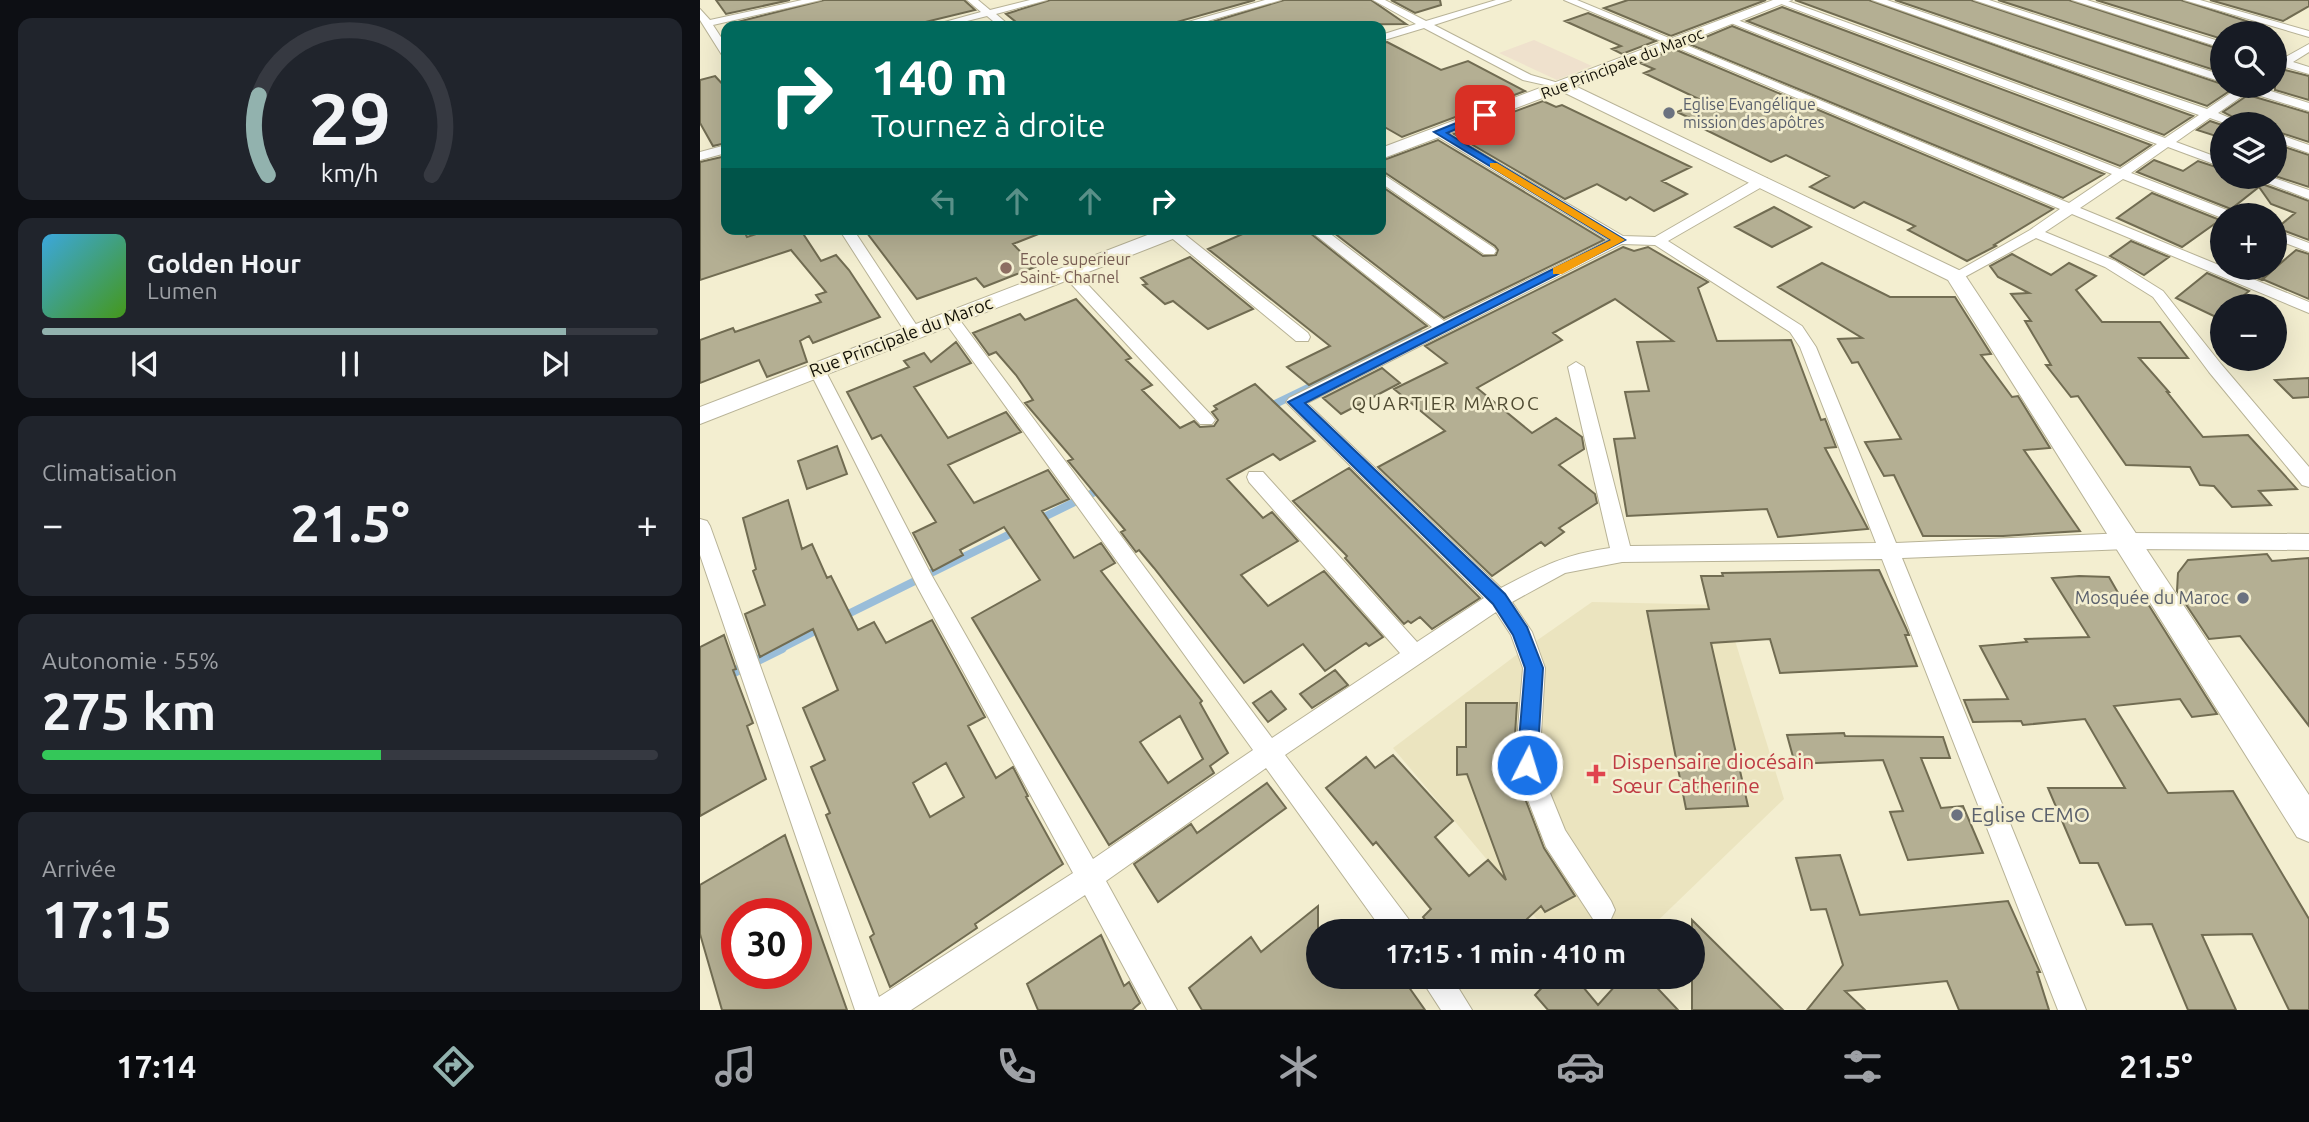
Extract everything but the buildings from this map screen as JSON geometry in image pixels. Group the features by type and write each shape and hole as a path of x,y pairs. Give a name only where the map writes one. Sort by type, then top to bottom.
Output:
{"street":[{"path":"708,23 816,0"},
{"path":"972,0 998,21"},
{"path":"956,21 1042,0"},
{"path":"1198,21 1276,0"},
{"path":"1378,0 1527,78 1563,86 1956,275 2309,825"},
{"path":"1386,36 1506,0"},
{"path":"1570,0 2309,308"},
{"path":"1877,0 2208,114"},
{"path":"1979,0 2210,75"},
{"path":"2077,0 2210,41"},
{"path":"2189,0 2309,34"},
{"path":"1783,1 2210,158"},
{"name":"Rue Principale du Maroc","path":"1386,152 1783,1"},
{"path":"700,12 721,45"},
{"path":"1731,21 2210,208"},
{"path":"2287,59 2309,47"},
{"path":"2287,66 2309,71"},
{"path":"1956,275 2035,233 2169,143 2230,98"},
{"path":"2282,98 2309,107"},
{"path":"1439,132 1619,240"},
{"path":"2287,141 2309,149"},
{"path":"700,156 721,150"},
{"path":"1386,180 1489,251"},
{"path":"1658,241 1762,181"},
{"path":"2287,187 2309,195"},
{"path":"2035,233 2110,264 2158,294 2215,368 2309,480"},
{"path":"850,235 913,332"},
{"name":"Rue Principale du Maroc","path":"700,415 1166,235"},
{"path":"1182,235 1302,337"},
{"path":"1323,235 1443,328"},
{"path":"2287,239 2309,248"},
{"path":"1602,911 1555,838 1527,765 1534,668 1521,632 1499,599 1295,402 1619,240 1658,241 1796,330 1808,347 2072,1010"},
{"path":"1068,272 1206,420"},
{"path":"950,318 1082,504 1270,752 1391,919"},
{"path":"1576,368 1622,554"},
{"path":"817,370 925,582 1091,876 1163,1010"},
{"path":"1256,477 1415,654"},
{"path":"700,526 869,1010"},
{"path":"885,1010 1091,876 1415,654 1499,599 1558,567 1622,554 1887,551 2127,541 2309,542"},
{"path":"1443,989 1458,1010"}],"shaded area":[{"path":"1534,40 1592,66 1557,80 1499,53"},
{"name":"Dispensaire diocésain Sœur Catherine","path":"1592,602 1724,605 1784,799 1659,919 1537,919 1393,748"}],"waterway":[{"path":"1338,373 1420,333"},
{"path":"1269,407 1341,372"},
{"path":"1036,521 1103,488"},
{"path":"842,617 1018,530"},
{"path":"778,650 821,628"},
{"path":"778,650 782,648"},
{"path":"726,676 778,650"}],"slow traffic":[{"path":"1494,165 1619,240 1557,271"}],"place":[{"name":"Eglise Evangélique mission des apôtres","path":"1669,113"},
{"name":"Ecole superieur Saint- Charnel","path":"1006,268"},
{"name":"Mosquée du Maroc","path":"2243,598"},
{"name":"Dispensaire diocésain Sœur Catherine","path":"1596,774"},
{"name":"Eglise CEMO","path":"1957,815"}],"district":[{"name":"QUARTIER MAROC","path":"1446,403"}],"route":[{"path":"1485,115 1439,132 1619,240 1295,402 1499,599 1521,632 1534,668 1527,765"}]}
